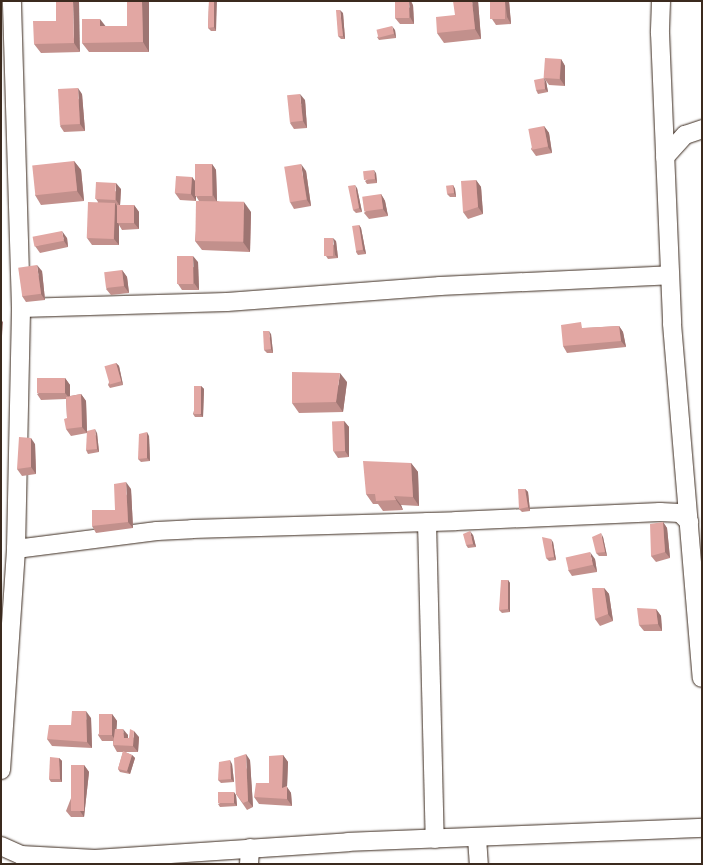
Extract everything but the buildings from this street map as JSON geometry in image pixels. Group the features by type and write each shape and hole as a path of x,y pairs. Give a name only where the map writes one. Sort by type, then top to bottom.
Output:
{"street":[{"path":"1,770 16,549 21,308 12,1"},
{"path":"661,1 660,33 670,275 689,522 699,620 702,678"},
{"path":"665,157 685,135 702,129"},
{"path":"21,308 227,302 440,286 670,275"},
{"path":"16,549 157,531 660,512 680,513 689,522"},
{"path":"427,522 435,839"},
{"path":"1,846 21,855 95,859 249,856 435,839 702,828"},
{"path":"477,838 479,864"}]}
